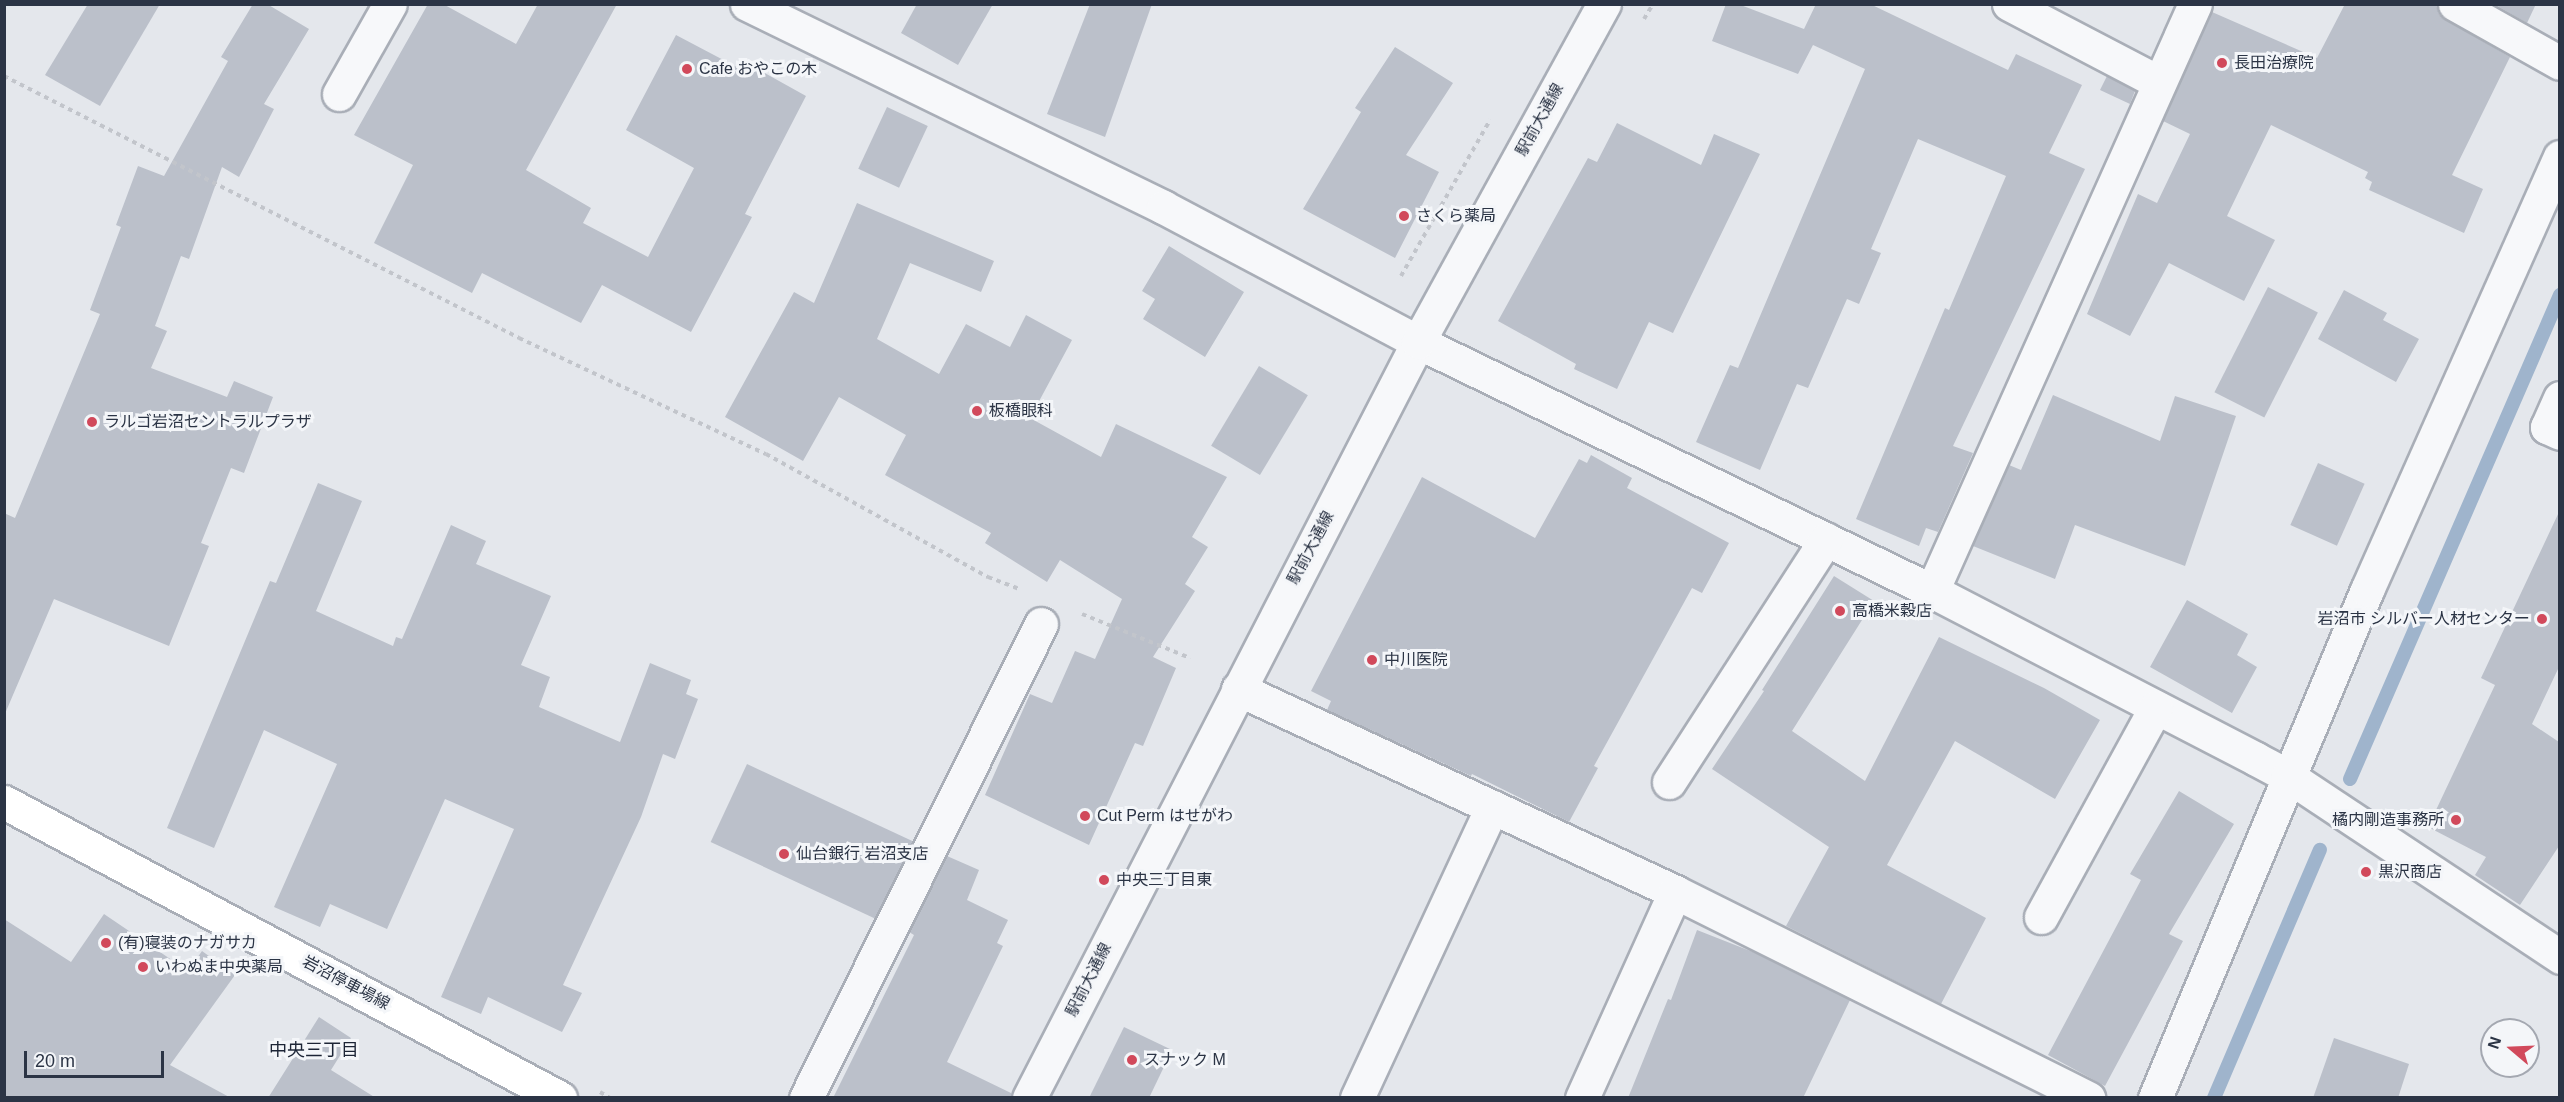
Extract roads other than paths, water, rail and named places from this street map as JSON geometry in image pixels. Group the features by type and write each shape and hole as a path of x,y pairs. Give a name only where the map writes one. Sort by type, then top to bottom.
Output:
{"main road":[{"name":"岩沼停車場線","path":"4,802 560,1098"}],"street":[{"path":"339,94 390,4"},
{"path":"747,4 781,12 1163,207 1418,342 1932,591 2156,706 2288,776 2559,957"},
{"name":"駅前大通線","path":"1029,1098 1418,342 1604,4"},
{"path":"2009,4 2158,82"},
{"path":"1932,591 2194,4"},
{"path":"2455,4 2559,63"},
{"path":"2155,1098 2367,590 2559,157"},
{"path":"2559,398 2547,427 2559,433"},
{"path":"1669,782 1826,539"},
{"path":"806,1098 1041,624"},
{"path":"1238,689 1675,892 2088,1098"},
{"path":"2041,917 2156,706"},
{"path":"1357,1098 1492,807"},
{"path":"1582,1098 1675,892"}],"waterway":[{"path":"2350,779 2560,295"},
{"path":"2214,1098 2320,850"}],"place":[{"name":"長田治療院","path":"2222,63"},
{"name":"Cafe おやこの木","path":"687,69"},
{"name":"さくら薬局","path":"1404,216"},
{"name":"板橋眼科","path":"977,411"},
{"name":"ラルゴ岩沼セントラルプラザ","path":"92,422"},
{"name":"高橋米穀店","path":"1840,611"},
{"name":"岩沼市 シルバー人材センター","path":"2542,619"},
{"name":"中川医院","path":"1372,660"},
{"name":"Cut Perm はせがわ","path":"1085,816"},
{"name":"橘内剛造事務所","path":"2456,820"},
{"name":"仙台銀行 岩沼支店","path":"784,854"},
{"name":"黒沢商店","path":"2366,872"},
{"name":"中央三丁目東","path":"1104,880"},
{"name":"(有)寝装のナガサカ","path":"106,943"},
{"name":"いわぬま中央薬局","path":"143,967"},
{"name":"スナック M","path":"1132,1060"}],"district":[{"name":"中央三丁目","path":"314,1050"}]}
